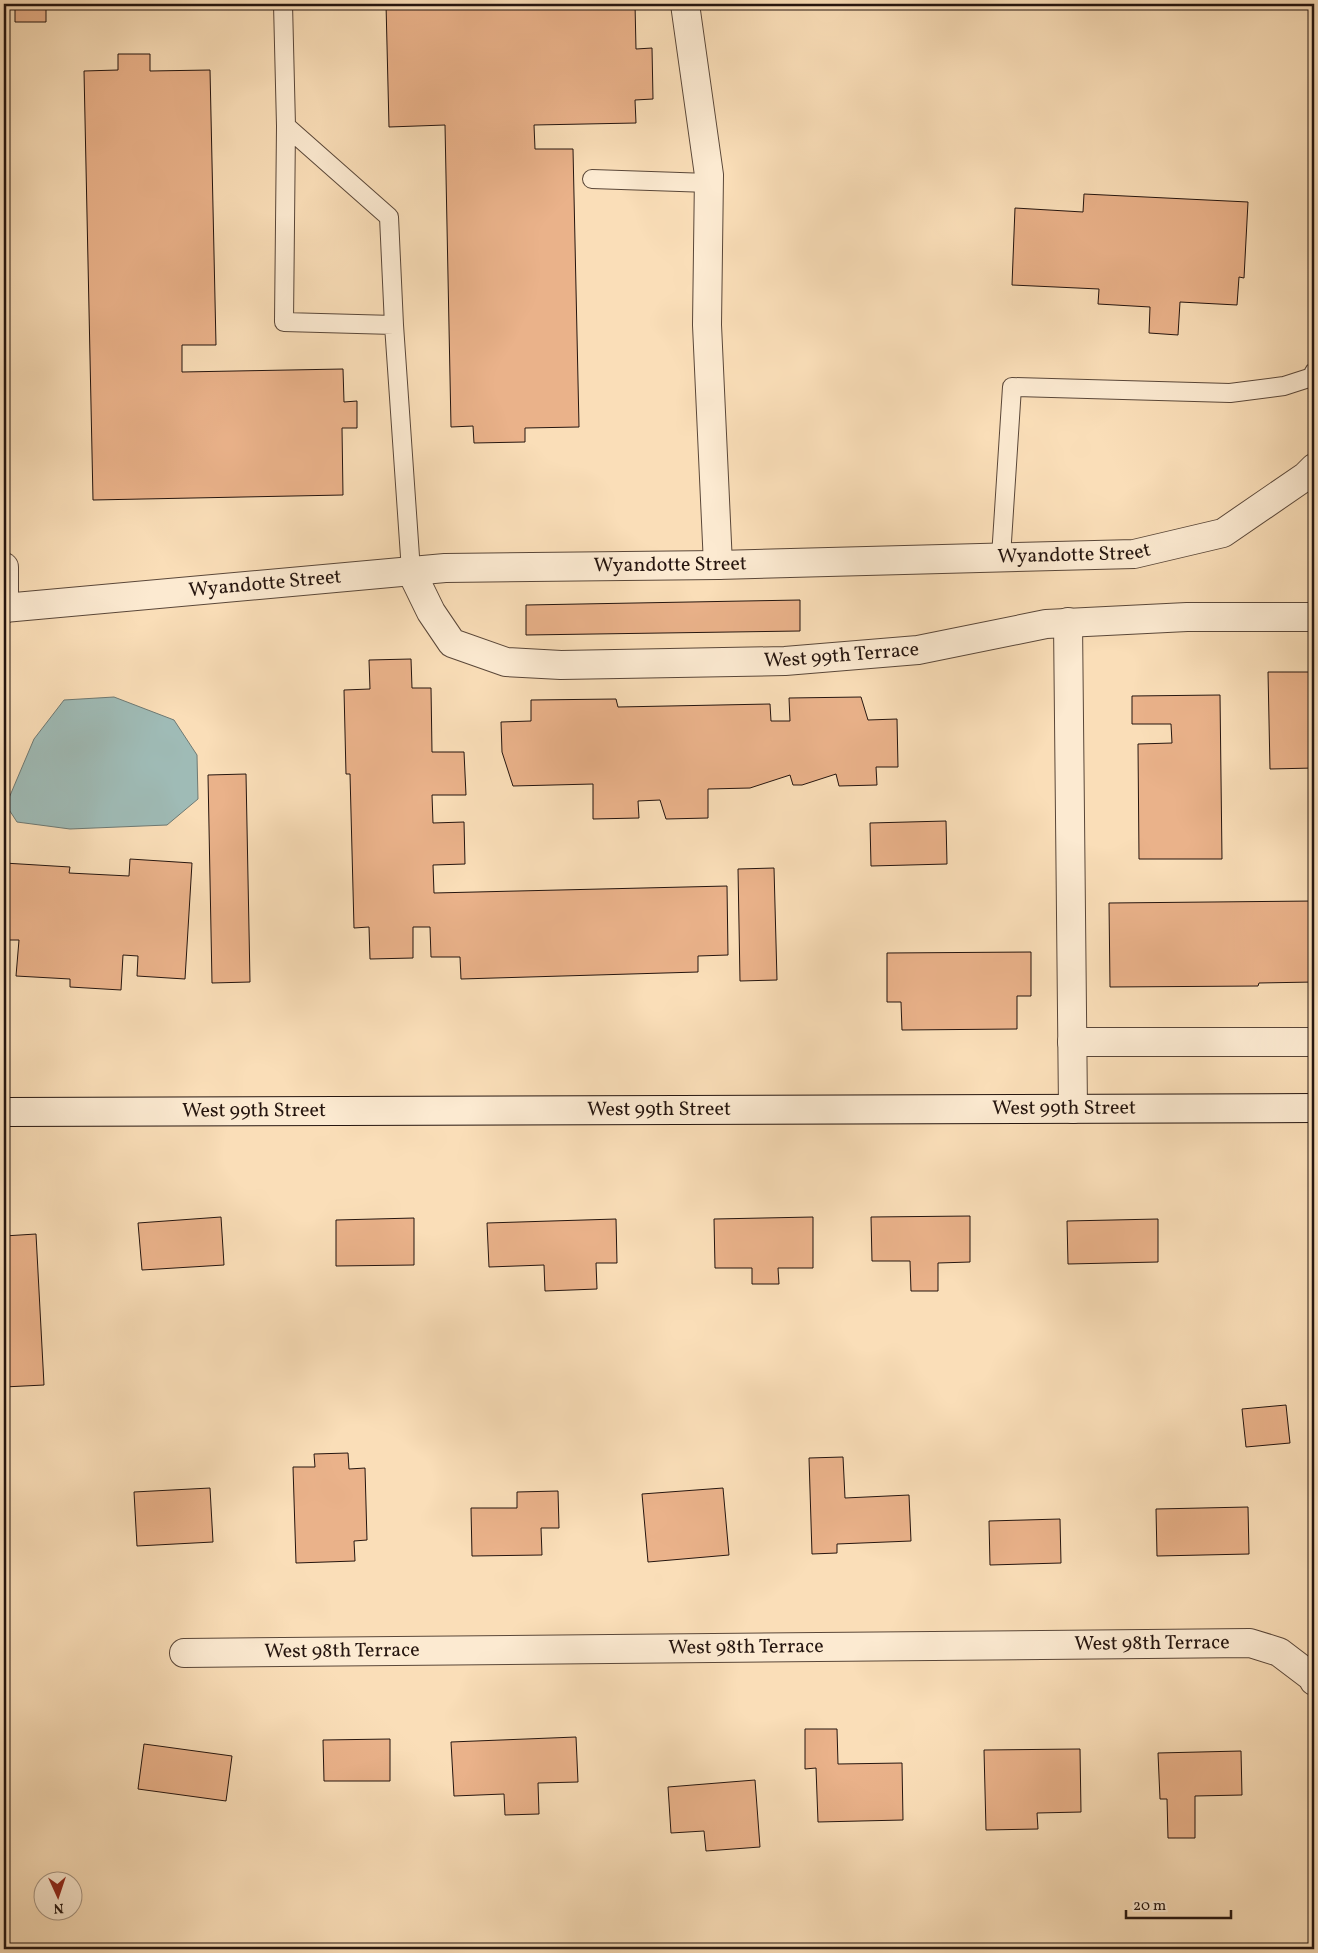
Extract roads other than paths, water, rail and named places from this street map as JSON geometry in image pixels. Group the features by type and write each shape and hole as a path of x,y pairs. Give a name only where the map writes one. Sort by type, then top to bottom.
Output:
{"street":[{"path":"685,4 709,183 707,325 718,565"},
{"name":"Wyandotte Street","path":"4,608 445,568 718,565 1134,554 1223,533 1306,476 1314,468"},
{"path":"4,566 4,608"},
{"name":"West 99th Terrace","path":"411,571 431,612 452,643 506,662 561,665 785,661 918,650 1046,624 1068,622 1187,617 1314,617"},
{"path":"1068,622 1073,1109"},
{"path":"1072,1042 1314,1042"},
{"name":"West 99th Street","path":"4,1112 1314,1108"},
{"name":"West 98th Terrace","path":"184,1653 1250,1643 1279,1652 1308,1675"}],"lane":[{"path":"283,4 286,126 284,322 394,325"},
{"path":"286,126 389,217 394,325 411,571"},
{"path":"592,179 709,183"},
{"path":"1001,557 1012,388 1230,393 1284,386 1314,376"}],"water":[{"path":"114,697 174,720 197,755 198,799 167,825 70,829 17,822 6,805 34,739 64,700"}]}
